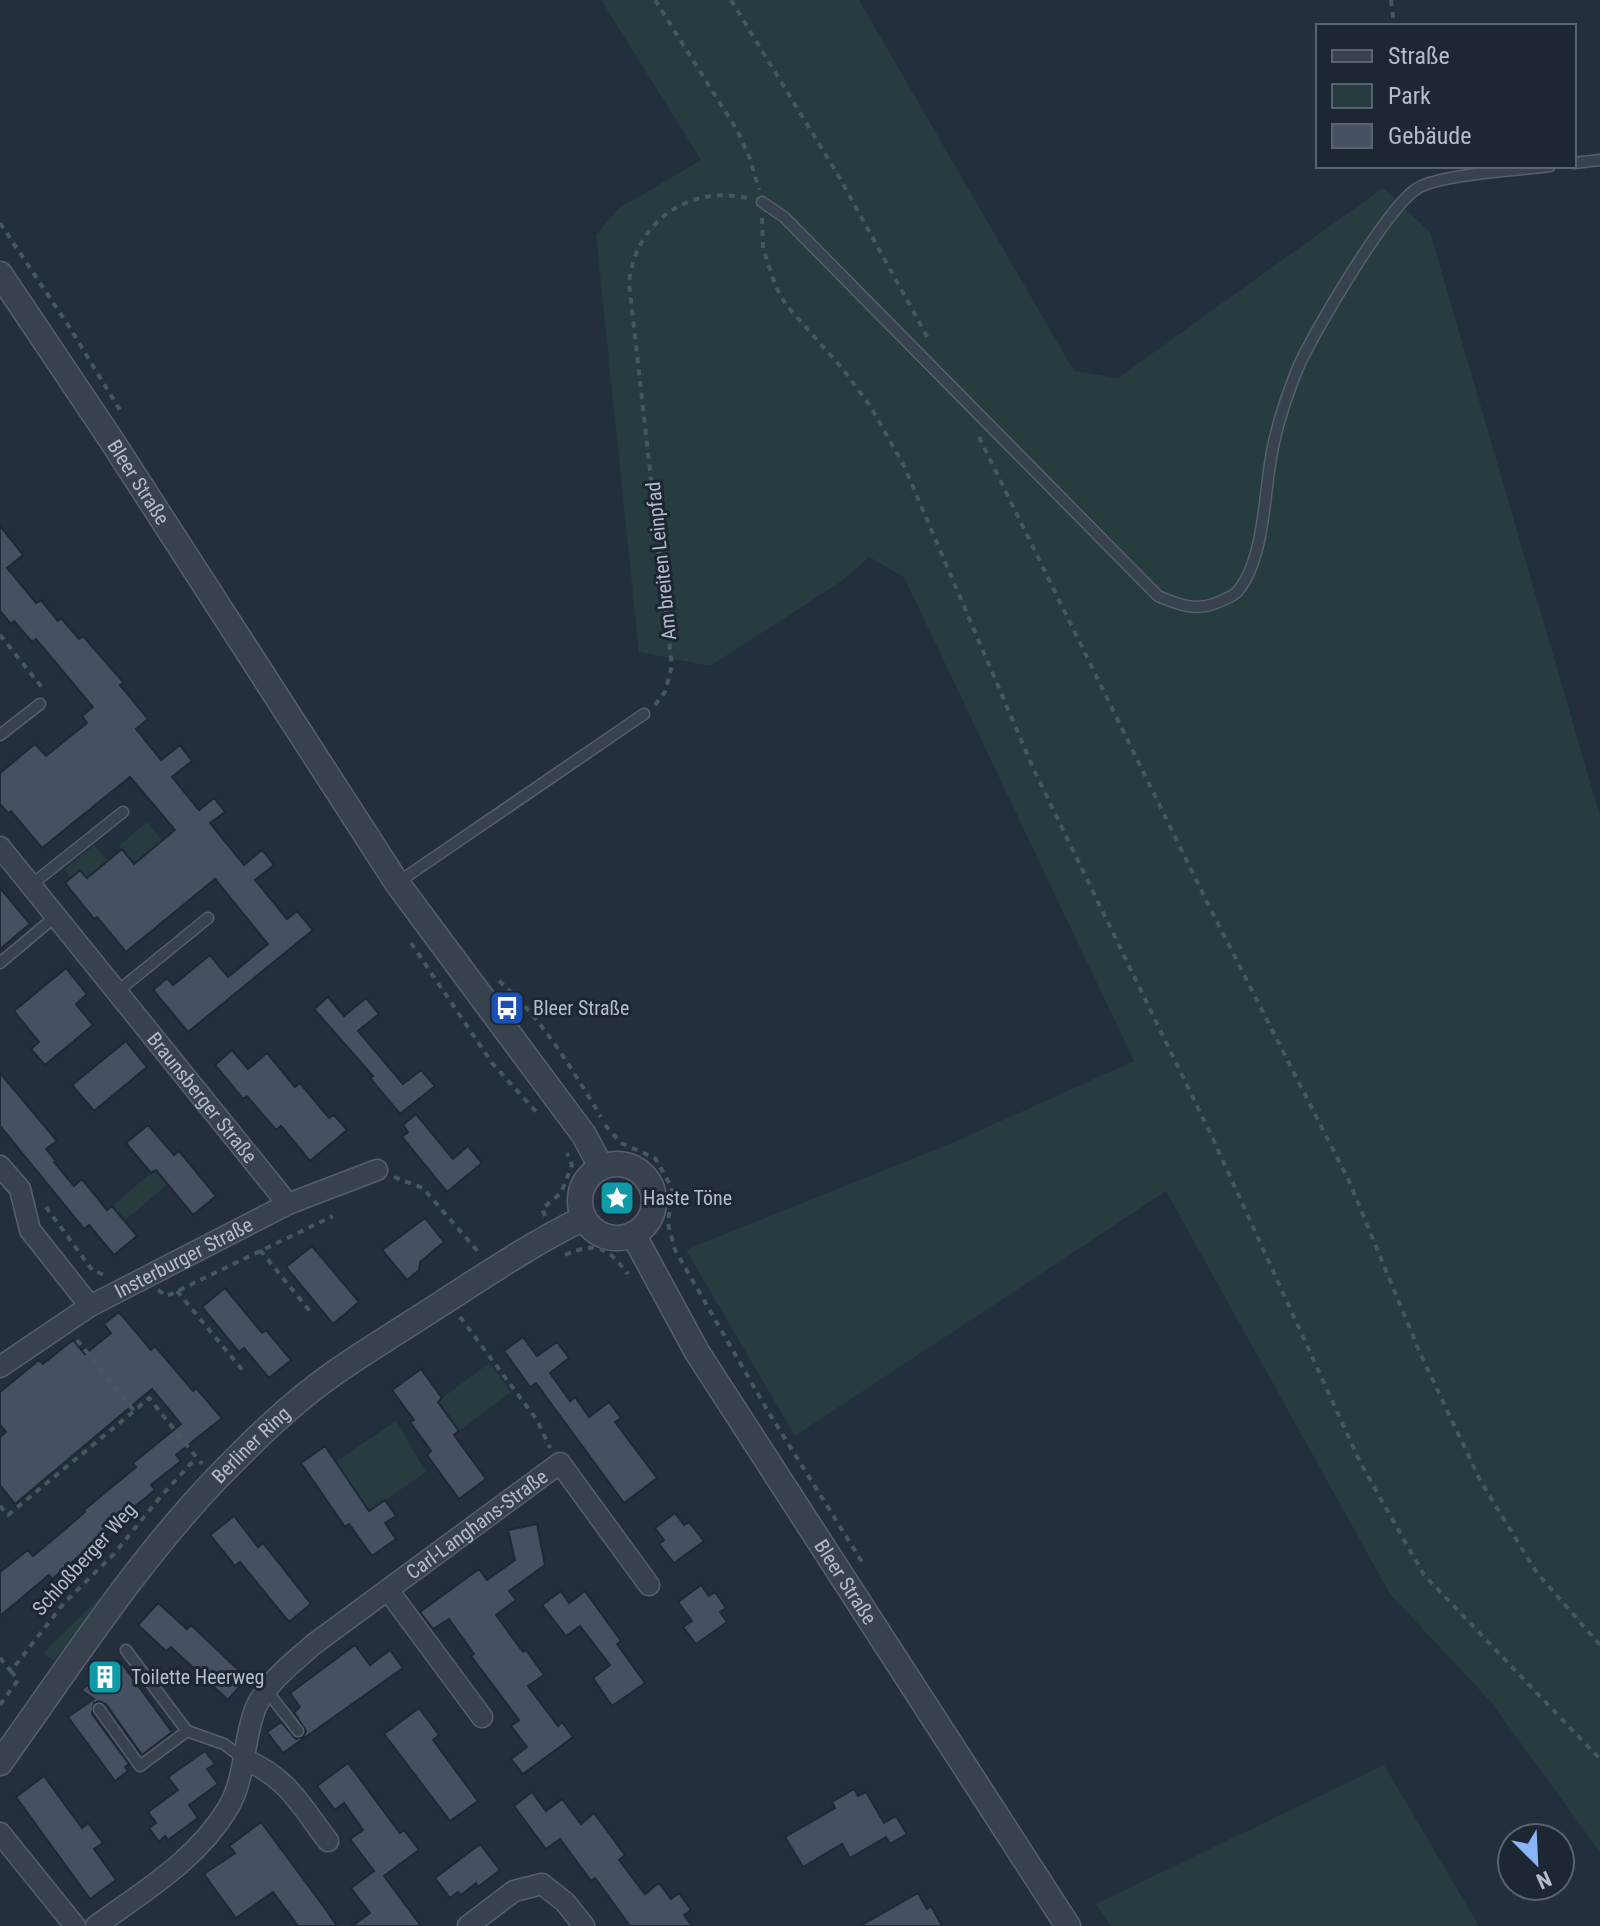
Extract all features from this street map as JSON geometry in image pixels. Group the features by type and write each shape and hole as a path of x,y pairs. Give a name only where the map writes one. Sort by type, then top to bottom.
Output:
{"street":[{"name":"Bleer Straße","path":"0,274 102,426 397,883 584,1135 601,1167"},
{"name":"Braunsberger Straße","path":"0,847 288,1204"},
{"path":"622,1164 632,1167 641,1172 652,1189 653,1210 649,1220 633,1234 625,1237 606,1236 597,1232 584,1218 581,1193 588,1178 601,1167 622,1164"},
{"path":"0,1166 20,1189 30,1230 90,1306"},
{"name":"Insterburger Straße","path":"0,1367 90,1306 288,1204 377,1170"},
{"name":"Berliner Ring","path":"0,1763 118,1597 215,1481 274,1422 331,1375 493,1269 584,1218"},
{"name":"Bleer Straße","path":"633,1234 697,1352 1068,1926"},
{"name":"Carl-Langhans-Straße","path":"96,1926 181,1865 213,1830 231,1804 256,1707 279,1675 314,1644 560,1463 649,1585"},
{"name":"Carl-Langhans-Straße","path":"388,1590 482,1717"},
{"path":"244,1759 281,1779 328,1841"},
{"path":"0,1833 75,1926"},
{"path":"468,1926 514,1891 542,1884 565,1902 584,1926"}],"lane":[{"path":"1576,163 1600,160"},
{"path":"762,202 784,217 1158,596 1190,608 1207,608 1235,595 1249,574 1261,524 1272,449 1298,369 1390,215 1418,188 1452,178 1534,168"},
{"path":"0,735 40,704"},
{"path":"397,883 644,714"},
{"path":"31,885 123,812"},
{"path":"0,963 56,916"},
{"path":"118,991 208,918"},
{"path":"126,1650 187,1731 224,1744 244,1759"},
{"path":"267,1691 298,1731"},
{"path":"99,1709 140,1766 187,1731"}],"path":[{"path":"655,0 737,130 750,159 762,202 763,248 776,287 786,305 842,368 889,435 1034,770 1213,1139 1360,1462 1424,1575 1600,1759"},
{"path":"731,0 838,175 929,340"},
{"path":"1391,0 1394,24"},
{"name":"Am breiten Leinpfad","path":"644,714 665,692 672,666 629,283 634,256 651,228 665,213 681,204 717,194 762,202"},
{"path":"959,396 1210,908 1349,1181 1420,1353 1481,1482 1537,1573 1600,1645"},
{"path":"0,635 44,688 40,704"},
{"path":"605,1125 621,1143 655,1158 672,1188 668,1224 675,1250 769,1413 864,1566"},
{"path":"377,1170 423,1188 473,1245"},
{"path":"38,1198 93,1271 111,1277"},
{"path":"565,1255 585,1246 611,1252 628,1274"},
{"name":"Insterburger Straße","path":"260,1250 313,1315"},
{"name":"Insterburger Straße","path":"177,1291 244,1372"},
{"path":"463,1321 537,1420 560,1463"},
{"path":"70,1332 134,1411"},
{"path":"0,1506 8,1515 68,1461 149,1398 215,1481"},
{"name":"Schloßberger Weg","path":"11,1671 64,1603 114,1554 196,1458"},
{"path":"0,1658 18,1680 0,1705"}],"green space":[{"path":"601,0 859,0 1074,371 1118,378 1383,188 1430,232 1600,816 1600,1852 1491,1702 1390,1594 1166,1191 795,1436 686,1250 959,1140 1134,1061 904,577 869,557 839,583 710,666 639,652 596,235 618,209 701,160"},
{"path":"147,822 173,854 165,860 154,847 134,864 119,846"},
{"path":"94,845 118,874 97,891 71,878 64,870"},
{"path":"156,1169 168,1184 124,1221 112,1206"},
{"path":"489,1363 511,1392 459,1431 437,1402"},
{"path":"396,1421 426,1472 369,1511 336,1462"},
{"path":"99,1598 101,1600 54,1661 43,1653"},
{"path":"1384,1765 1479,1926 1111,1926 1096,1904"}],"building":[{"path":"0,526 23,555 7,568 36,603 41,600 58,621 61,618 79,639 83,636 124,683 120,685 148,719 136,729 161,760 180,745 192,761 172,777 199,810 214,798 225,812 210,823 244,865 262,850 274,865 255,880 287,919 297,911 313,930 188,1032 153,990 167,978 173,985 210,955 228,977 268,944 215,879 126,952 97,917 94,919 65,883 80,870 87,878 122,849 134,864 175,830 130,777 42,848 11,811 8,813 0,804 0,773 35,744 46,756 87,723 82,716 93,707 36,639 32,642 14,621 11,624 0,611"},
{"path":"0,888 30,924 0,949"},
{"path":"66,968 87,994 76,1004 93,1025 45,1065 31,1049 39,1042 14,1011"},
{"path":"328,997 344,1016 366,998 379,1014 358,1031 403,1084 421,1070 435,1086 400,1114 370,1078 373,1076 314,1009"},
{"path":"126,1041 147,1067 94,1111 72,1085"},
{"path":"232,1050 248,1069 267,1053 295,1087 300,1083 329,1118 334,1115 347,1130 310,1161 281,1126 276,1130 247,1096 243,1099 215,1065"},
{"path":"0,1073 57,1141 46,1149 74,1186 82,1179 107,1210 112,1206 137,1236 114,1255 89,1225 84,1229 0,1126"},
{"path":"416,1114 453,1159 468,1146 482,1163 447,1192 402,1137 408,1132 403,1125"},
{"path":"148,1125 174,1155 179,1151 216,1196 193,1215 156,1170 151,1173 126,1143"},
{"path":"425,1218 444,1242 420,1262 419,1270 407,1280 382,1250"},
{"path":"312,1246 359,1302 333,1324 286,1267"},
{"path":"225,1288 262,1333 266,1330 291,1360 269,1378 244,1348 239,1352 202,1307"},
{"path":"119,1312 151,1350 155,1346 193,1391 196,1388 222,1418 176,1455 181,1461 151,1485 155,1490 52,1579 49,1575 0,1616 0,1572 28,1550 33,1556 136,1467 133,1463 181,1424 152,1389 15,1504 0,1485 0,1437 6,1432 0,1425 0,1392 39,1360 43,1364 73,1340 85,1354 111,1333 104,1324"},
{"path":"523,1337 537,1356 557,1342 569,1358 550,1373 570,1401 575,1397 589,1417 609,1402 621,1418 615,1422 657,1478 624,1503 536,1383 530,1387 504,1351"},
{"path":"421,1369 442,1398 438,1402 459,1431 454,1435 486,1479 459,1499 427,1455 431,1451 392,1390"},
{"path":"325,1446 369,1511 385,1500 396,1516 385,1523 396,1539 372,1556 349,1524 345,1527 301,1463"},
{"path":"675,1513 684,1525 689,1522 704,1541 674,1563 659,1544 664,1540 655,1528"},
{"path":"234,1516 258,1547 263,1543 311,1604 289,1622 240,1562 235,1566 210,1535"},
{"path":"537,1524 545,1565 509,1591 516,1600 496,1615 544,1675 528,1686 558,1726 562,1722 573,1737 523,1774 511,1759 527,1747 511,1726 519,1720 471,1656 474,1654 449,1619 433,1629 420,1612 479,1569 487,1580 515,1560 508,1530"},
{"path":"701,1585 709,1596 715,1592 726,1608 720,1612 727,1622 696,1644 683,1627 692,1621 678,1602"},
{"path":"561,1591 569,1603 585,1591 621,1641 617,1644 645,1683 612,1706 593,1678 610,1665 580,1626 566,1636 542,1605"},
{"path":"158,1603 187,1629 191,1625 247,1678 228,1700 171,1647 166,1651 138,1625"},
{"path":"355,1645 370,1665 390,1650 403,1668 283,1753 267,1732 281,1722 296,1739 303,1737 306,1731 294,1712 300,1707 290,1693"},
{"path":"120,1661 172,1732 142,1755 106,1704 99,1701 94,1703 92,1714 129,1764 125,1767 128,1771 115,1781 68,1717 94,1699 81,1690"},
{"path":"419,1708 439,1735 433,1740 478,1801 450,1821 384,1734"},
{"path":"205,1751 215,1764 207,1769 218,1784 189,1805 198,1818 168,1840 165,1836 159,1842 149,1828 156,1823 148,1812 178,1790 168,1777"},
{"path":"348,1763 400,1833 404,1830 419,1850 384,1876 421,1926 352,1926 370,1913 351,1888 374,1871 350,1839 363,1830 344,1803 335,1810 317,1786"},
{"path":"44,1776 82,1828 88,1823 103,1843 94,1849 116,1880 90,1899 16,1797"},
{"path":"854,1789 858,1796 866,1792 884,1823 896,1816 907,1834 890,1844 886,1837 850,1858 842,1844 803,1867 785,1837 835,1808 832,1802"},
{"path":"532,1792 546,1811 562,1799 581,1824 594,1813 625,1855 619,1860 645,1894 659,1883 671,1899 679,1893 691,1910 684,1915 692,1926 630,1926 595,1878 591,1881 560,1839 546,1849 514,1806"},
{"path":"261,1822 337,1926 298,1926 273,1892 236,1918 214,1888 204,1874 235,1853 229,1846"},
{"path":"480,1844 500,1870 478,1887 476,1883 461,1895 458,1892 450,1898 435,1878"},
{"path":"918,1893 927,1909 931,1906 942,1926 860,1926"}],"place":[{"name":"Bleer Straße","path":"507,1008"},
{"name":"Haste Töne","path":"617,1198"},
{"name":"Toilette Heerweg","path":"105,1677"}]}
